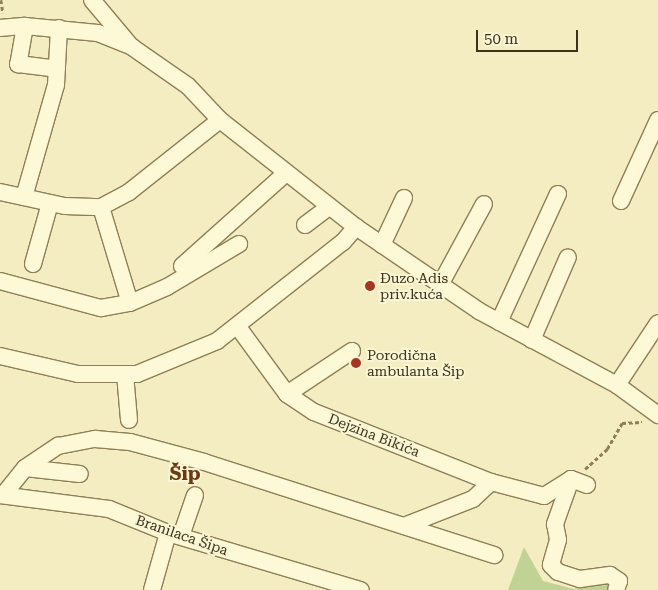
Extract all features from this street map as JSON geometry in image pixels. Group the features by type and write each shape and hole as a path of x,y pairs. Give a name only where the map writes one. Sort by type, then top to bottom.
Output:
{"street":[{"path":"92,0 132,48"},
{"path":"26,26 18,64 57,69"},
{"path":"0,28 26,26 98,33 132,48 188,86 220,120 285,174 356,227 440,285 499,322 616,385 653,418"},
{"path":"24,197 53,101 59,28"},
{"path":"0,192 50,203 101,207 129,192 220,120"},
{"path":"621,201 658,120"},
{"path":"182,266 285,174"},
{"path":"499,322 558,194"},
{"path":"382,245 404,198"},
{"path":"33,264 50,203"},
{"path":"440,285 484,204"},
{"path":"101,207 130,303"},
{"path":"305,225 329,207"},
{"path":"0,356 78,374 137,374 217,341 343,242 356,227"},
{"path":"0,281 102,308 130,303 167,287 239,244"},
{"path":"532,340 568,257"},
{"path":"616,385 658,323"},
{"name":"Dejzina Bikića","path":"238,326 257,357 287,394 314,412 491,482 544,496 571,479"},
{"path":"287,394 352,351"},
{"path":"125,374 130,420"},
{"path":"2,494 24,468 58,446 95,439 130,442 494,555"},
{"path":"24,468 80,474"},
{"path":"558,540 555,524 571,479 587,485"},
{"path":"404,526 473,499 491,482"},
{"name":"Branilaca Šipa","path":"2,494 109,509 318,584 361,590"},
{"path":"152,590 175,534 195,494"},
{"path":"571,506 551,565 558,572 580,579 610,575 618,581 616,590"}],"path":[{"path":"571,479 607,449 622,423 630,420 653,418"}],"green space":[{"path":"524,547 543,581 574,589 616,579 613,590 508,590"}],"place":[{"name":"Đuzo Adis priv.kuća","path":"370,286"},
{"name":"Porodična ambulanta Šip","path":"356,363"}],"district":[{"name":"Šip","path":"185,474"}]}
